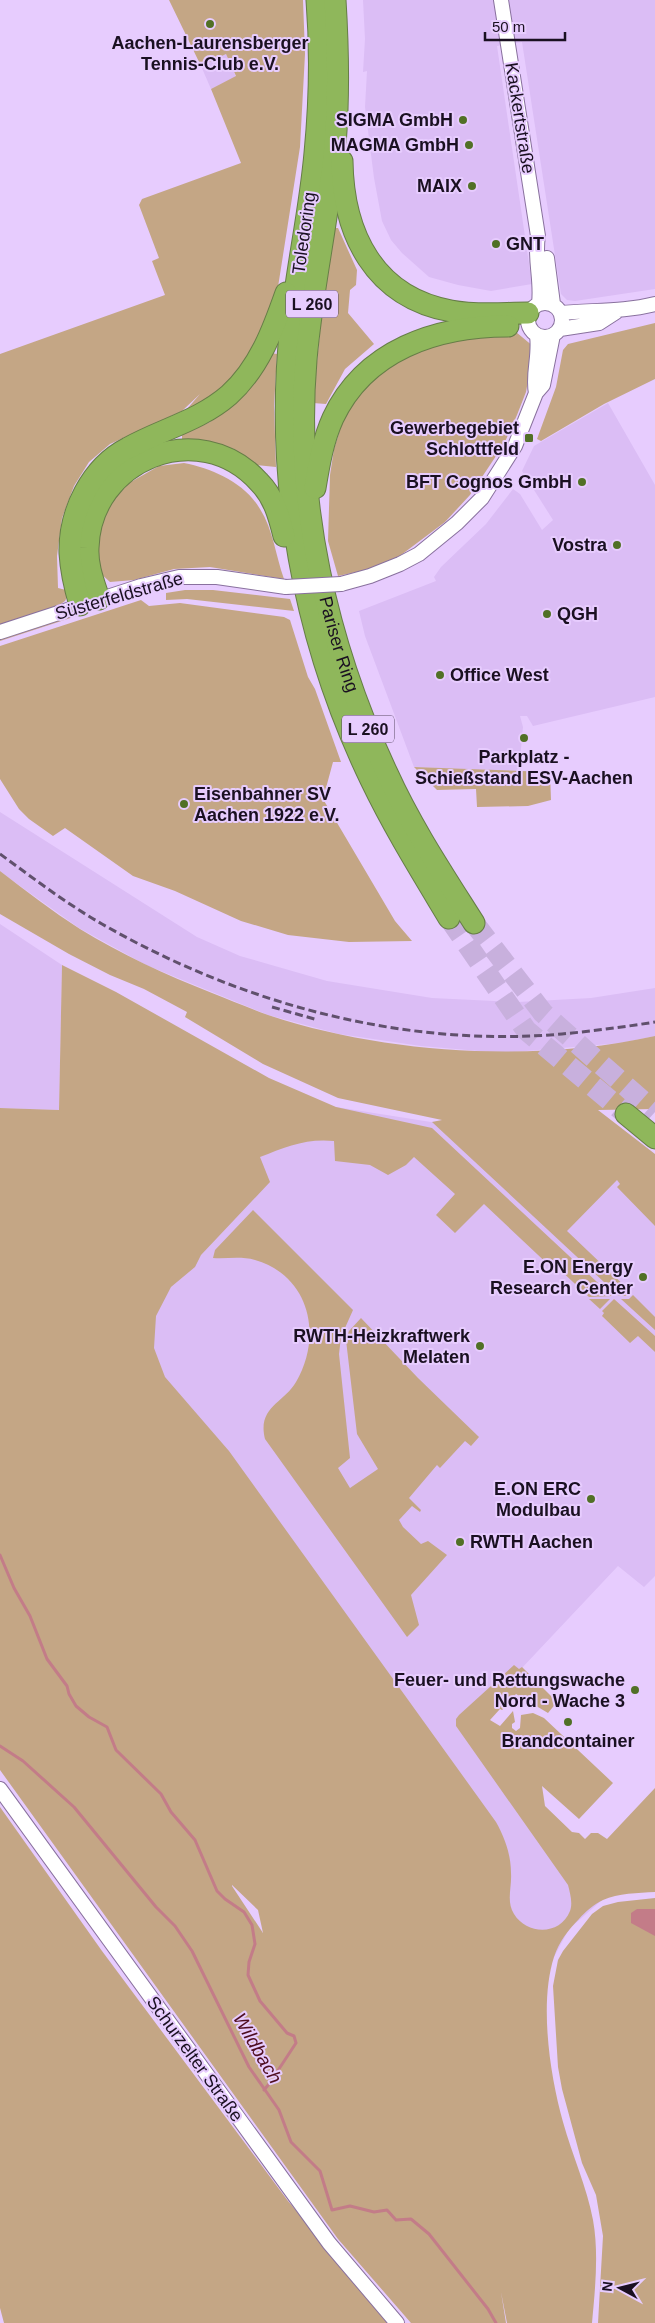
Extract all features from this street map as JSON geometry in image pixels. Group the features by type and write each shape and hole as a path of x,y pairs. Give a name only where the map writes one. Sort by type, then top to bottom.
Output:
{"highway":[{"name":"Toledoring","path":"295,585 286,434 288,360 300,253 315,154 320,48 317,0"},
{"name":"Toledoring","path":"310,515 304,435 306,363 314,286 334,148 338,93 335,0"},
{"path":"338,93 342,176 347,211 352,228 369,261 390,282 430,305 461,312 541,316"},
{"path":"90,602 70,551 74,520 86,490 104,466 127,448 194,419 218,404 240,383 258,359 270,336 300,253"},
{"path":"310,515 321,456 333,418 344,398 370,368 383,357 412,342 439,334 484,328 541,316"},
{"path":"90,602 88,549 91,523 101,498 119,476 130,467 158,454 182,450 196,450 220,456 242,467 260,483 277,511 295,585"},
{"name":"Pariser Ring","path":"310,515 319,573 330,619 366,725 404,808 474,923"},
{"name":"Pariser Ring","path":"295,585 355,745 389,817 449,918"},
{"path":"626,1114 655,1137"}],"street":[{"name":"Kackertstraße","path":"501,0 538,236 546,246 541,316"},
{"path":"616,312 601,309 541,316 548,337 557,332 599,323 616,312 655,304"},
{"name":"Süsterfeldstraße","path":"0,632 163,580 193,576 295,585 341,584 370,576 400,564 419,554 468,512 494,481 515,446 536,392 543,385 557,332 562,322 541,316 539,351 534,384 536,392"},
{"name":"Schurzelter Straße","path":"0,1789 329,2243 397,2323"}],"shaded area":[{"path":"169,0 303,0 305,54 300,147 278,287 250,356 218,394 180,417 200,394 182,411 110,444 89,462 74,486 62,518 57,556 58,588 70,591 65,601 58,606 0,627 0,354 165,295 152,261 159,258 139,205 142,199 241,163 211,89 236,76 226,54 201,66"},
{"path":"363,0 655,0 655,289 575,301 567,300 561,294 522,42 497,46 532,284 491,291 458,285 429,277 402,253 391,240 382,221 374,178 365,107 367,71 363,72 365,39"},
{"path":"226,54 236,77 211,89 201,66"},
{"path":"334,228 338,228 357,270 356,285 350,290 348,313 374,344 345,369 326,404 313,403 321,321"},
{"path":"655,323 655,379 604,404 541,441 537,439 556,387 563,350 568,344"},
{"path":"516,332 534,347 526,392 504,444 470,495 445,522 397,558 370,569 338,576 328,541 330,475 334,449 343,420 358,395 376,376 400,360 447,340"},
{"path":"271,353 277,354 274,406 276,467 256,465 234,449 203,441 182,441 182,435 210,422 244,392"},
{"path":"608,403 655,485 655,697 533,726 527,716 520,716 523,727 519,771 414,767 365,636 359,611 436,581 434,577 441,567 486,524 513,489 520,494 542,530 553,520 522,471 534,446"},
{"path":"184,463 206,469 227,478 237,484 253,500 268,525 284,579 210,567 174,569 134,580 110,582 99,572 97,537 105,509 129,483 159,466"},
{"path":"185,590 213,590 290,599 294,611 187,599 166,600 166,593"},
{"path":"137,594 138,596 0,641 0,637"},
{"path":"141,600 149,606 180,603 284,617 290,620 308,677 315,689 341,762 333,762 323,799 395,921 412,941 349,942 288,935 241,921 175,891 133,876 65,828 53,836 29,819 19,809 0,779 0,646"},
{"path":"414,767 550,772 551,800 528,806 477,807 476,789 437,790"},
{"path":"0,812 197,937 240,956 327,981 432,998 518,1002 591,998 655,988 655,1036 621,1043 502,1053 421,1046 339,1034 268,1015 146,965 79,928 6,876 0,871"},
{"path":"0,871 70,922 144,964 254,1010 313,1028 361,1039 410,1046 510,1052 560,1050 655,1036 655,1109 598,1110 655,1154 655,1226 617,1187 620,1184 617,1180 567,1231 631,1292 627,1296 619,1296 432,1122 442,1120 338,1098 263,1064 185,1017 187,1012 144,989 110,975 69,954 0,914"},
{"path":"0,924 62,965 59,1110 0,1108"},
{"path":"62,965 116,992 269,1078 336,1107 432,1128 612,1296 589,1297 557,1267 554,1270 484,1204 455,1233 436,1215 455,1194 414,1157 406,1165 388,1175 370,1165 335,1161 334,1141 305,1142 260,1157 270,1182 201,1255 195,1267 171,1287 156,1316 154,1348 165,1377 229,1451 496,1822 509,1853 511,1866 510,1904 514,1914 520,1921 527,1926 543,1930 559,1925 571,1908 568,1885 456,1726 456,1719 459,1715 514,1665 519,1669 522,1667 557,1702 548,1713 516,1694 510,1700 513,1704 509,1703 502,1710 500,1709 490,1720 500,1726 513,1711 515,1722 512,1724 512,1728 516,1731 520,1728 521,1715 533,1713 544,1718 613,1783 579,1819 542,1786 545,1806 572,1832 579,1833 585,1839 591,1833 598,1833 607,1839 655,1788 655,1892 615,1896 603,1900 590,1908 571,1927 561,1941 554,1957 547,1996 550,2062 558,2104 587,2195 595,2233 596,2272 592,2323 507,2323 501,2292 506,2323 411,2323 338,2239 0,1770 0,1108 59,1110","holes":["232,1885 258,1910 263,1933"]},
{"name":"RWTH Aachen","path":"336,1107 431,1122 444,1121 655,1186 655,1576 644,1587 618,1566 470,1723 602,1900 569,1929 554,1957 543,1956 105,1359 103,1326 166,1204"},
{"path":"253,1210 353,1310 341,1337 339,1354 350,1458 338,1468 350,1488 378,1469 357,1434 346,1340 349,1331 361,1318 418,1378 479,1437 471,1446 465,1441 440,1468 437,1465 409,1498 421,1510 420,1512 412,1506 399,1520 403,1527 421,1544 428,1541 447,1555 411,1595 419,1625 407,1637 265,1439 264,1428 268,1412 291,1389 304,1364 309,1346 309,1327 306,1310 299,1294 288,1279 274,1268 250,1259 213,1258 215,1250"},
{"path":"633,1295 655,1317 655,1330 621,1299 629,1299"},
{"path":"589,1299 610,1299 600,1309"},
{"path":"614,1299 655,1336 655,1352 638,1336 630,1343 602,1316 604,1313 602,1311"},
{"path":"0,1807 102,1951 288,2201 392,2323 4,2323 0,2308"},
{"path":"655,1898 655,2323 598,2323 603,2236 596,2195 582,2163 562,2089 558,2067 553,1986 558,1960 592,1914 603,1906 618,1902"},
{"path":"637,1909 655,1909 655,1936 631,1923 631,1913"}],"waterway":[{"path":"0,1555 14,1588 30,1616 47,1659 67,1686 76,1706 89,1717 107,1727 116,1750 161,1794 171,1812 195,1840 217,1891 244,1912 252,1925 255,1944 249,1962 248,1975 260,2001 287,2033 294,2036 296,2043 275,2075"},
{"name":"Wildbach","path":"0,1746 23,1761 74,1807 156,1907 175,1926 192,1951 249,2067 279,2110 291,2142 320,2171 332,2210 350,2206 374,2212 387,2210 396,2220 411,2219 429,2234 488,2309 496,2323"},
{"name":"Wildbach","path":"264,2090 269,2084"}],"tunnel":[{"path":"449,918 526,1030 626,1114"},
{"path":"474,923 543,1013 655,1112"}],"railway":[{"path":"0,854 89,916 155,952 210,976 266,997 324,1014 383,1026 442,1034 502,1037 562,1034 655,1022"},
{"path":"272,1007 318,1020"}],"place":[{"name":"Aachen-Laurensberger Tennis-Club e.V.","path":"210,24"},
{"name":"SIGMA GmbH","path":"463,120"},
{"name":"MAGMA GmbH","path":"469,145"},
{"name":"MAIX","path":"472,186"},
{"name":"GNT","path":"496,244"},
{"name":"Gewerbegebiet Schlottfeld","path":"529,438"},
{"name":"BFT Cognos GmbH","path":"582,482"},
{"name":"Vostra","path":"617,545"},
{"name":"QGH","path":"547,614"},
{"name":"Office West","path":"440,675"},
{"name":"Parkplatz - Schießstand ESV-Aachen","path":"524,738"},
{"name":"Eisenbahner SV Aachen 1922 e.V.","path":"184,804"},
{"name":"E.ON Energy Research Center","path":"643,1277"},
{"name":"RWTH-Heizkraftwerk Melaten","path":"480,1346"},
{"name":"E.ON ERC Modulbau","path":"591,1499"},
{"name":"RWTH Aachen","path":"460,1542"},
{"name":"Feuer- und Rettungswache Nord - Wache 3","path":"635,1690"},
{"name":"Brandcontainer","path":"568,1722"}]}
